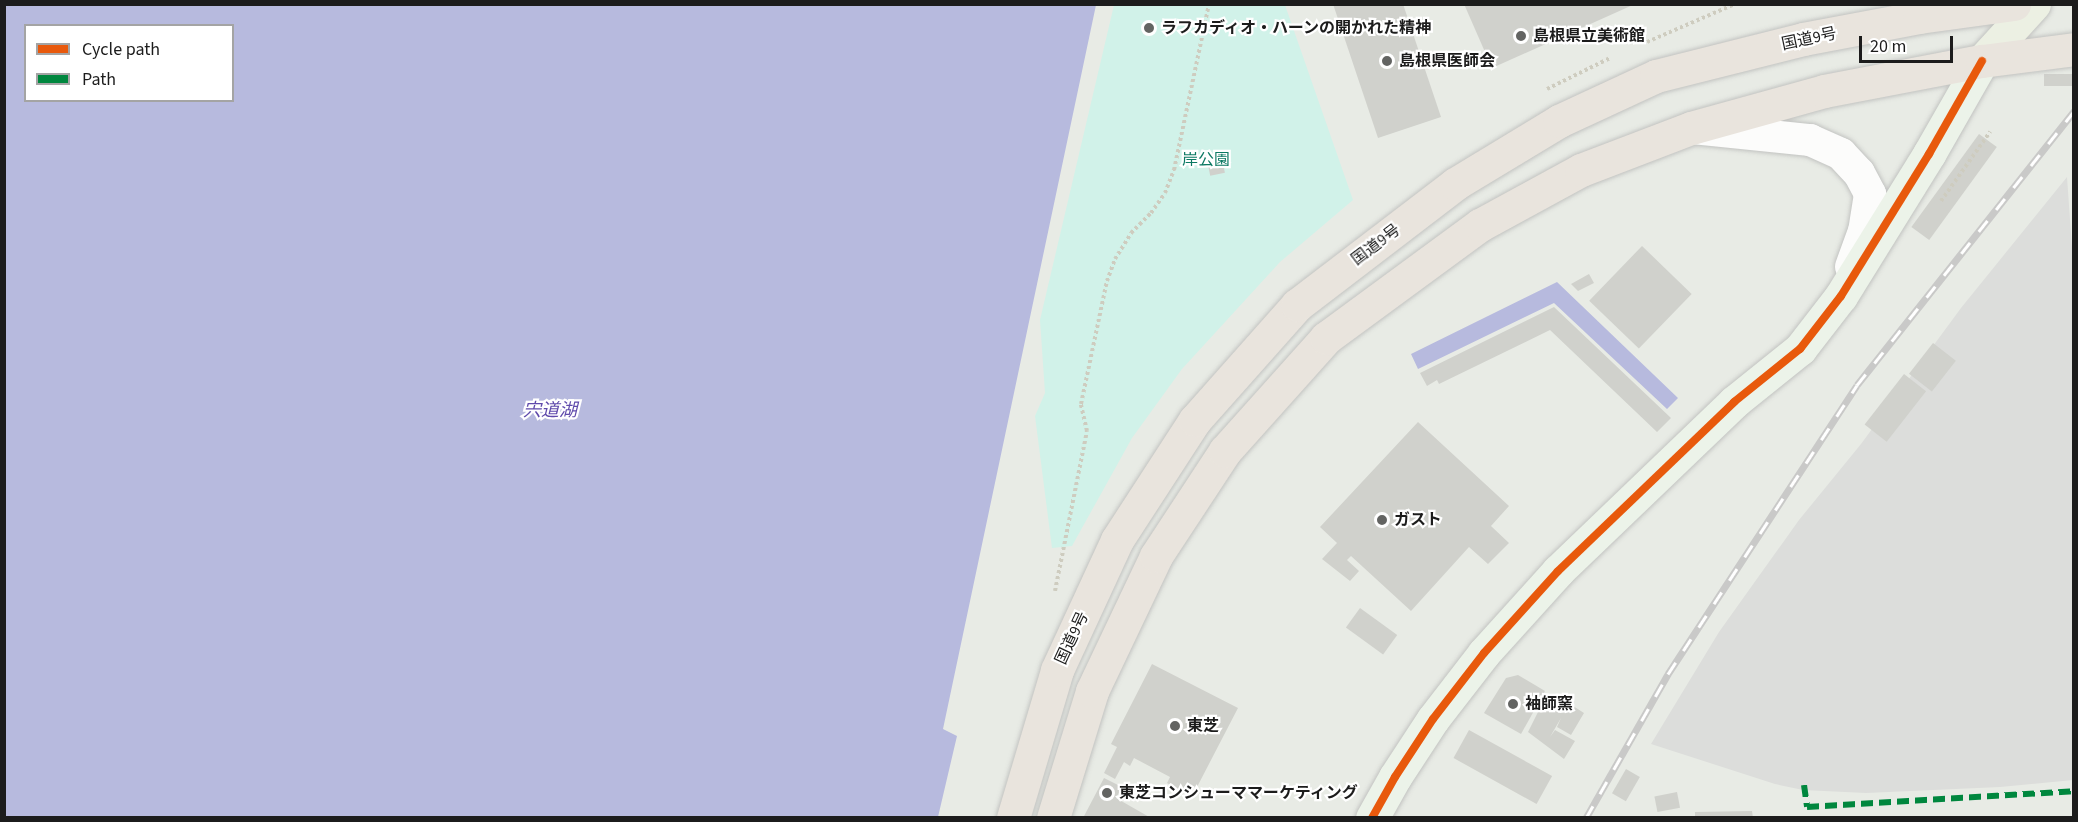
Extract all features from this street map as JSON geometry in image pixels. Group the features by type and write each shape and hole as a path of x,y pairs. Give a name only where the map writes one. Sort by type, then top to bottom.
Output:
{"highway":[{"path":"1850,30 1933,4"},
{"name":"国道9号","path":"1013,818 1057,670 1117,540 1194,420 1298,305 1455,184 1558,122 1656,76 1803,39 1997,5"},
{"path":"1053,818 1092,691 1156,556 1225,451 1326,338 1480,225 1581,170 1691,128 1824,91 1982,61 2073,49"}],"main road":[{"path":"1982,61 2034,4"},
{"path":"1982,61 1997,5"}],"street":[{"path":"1372,818 1433,719 1484,653 1558,571 1734,402 1800,349 1841,296 1929,154 1982,61"},
{"path":"1691,128 1810,140 1841,154 1859,173 1870,194 1864,231 1841,296"}],"path":[{"path":"1051,601 1087,431 1081,404 1107,281 1115,259 1131,233 1151,213 1165,193 1174,170 1209,4"},
{"path":"1939,204 1990,132"}],"green space":[{"name":"岸公園","path":"1114,5 1285,5 1353,200 1280,262 1182,369 1132,438 1072,546 1052,548 1035,416 1045,393 1040,320"}],"shaded area":[{"path":"2067,177 2074,276 2073,780 2000,787 1866,793 1803,790 1775,784 1651,744 1719,632 1799,520 1861,444 1961,308"}],"water":[{"name":"宍道湖","path":"5,4 1096,5 943,729 957,736 938,817 5,817"},
{"path":"1557,282 1678,398 1667,409 1554,303 1418,369 1411,354"}],"building":[{"name":"島根県医師会","path":"1333,4 1403,4 1441,117 1378,138"},
{"name":"島根県立美術館","path":"1464,4 1635,4 1492,68"},
{"path":"2044,74 2074,74 2074,86 2044,86"},
{"path":"1979,134 1997,147 1929,240 1911,227"},
{"path":"1222,159 1225,173 1210,176 1207,162"},
{"path":"1642,246 1692,294 1639,349 1589,301"},
{"path":"1589,274 1594,283 1578,291 1571,284"},
{"path":"1554,307 1671,418 1657,432 1550,330 1439,384 1437,380 1427,386 1420,373"},
{"path":"1933,343 1956,361 1932,392 1909,374"},
{"path":"1904,374 1926,391 1887,442 1865,424"},
{"path":"1418,422 1509,506 1491,526 1509,543 1488,564 1469,547 1411,611 1351,556 1347,560 1359,571 1350,581 1322,559 1337,543 1320,527"},
{"path":"1360,608 1397,635 1383,654 1346,627"},
{"name":"東芝","path":"1152,664 1238,708 1196,789 1193,787 1189,795 1167,783 1170,777 1134,758 1130,766 1124,762 1115,779 1104,773 1117,747 1111,744"},
{"name":"袖師窯","path":"1518,675 1545,691 1521,734 1484,713 1506,678"},
{"path":"1544,700 1566,712 1570,704 1584,713 1571,735 1557,727 1561,718 1550,737 1555,730 1575,741 1564,759 1528,732"},
{"path":"1469,730 1552,776 1537,804 1453,758"},
{"path":"1626,769 1640,777 1626,801 1612,793"},
{"name":"東芝コンシューママーケティング","path":"1104,778 1122,787 1116,798 1151,818 1083,818"},
{"path":"1677,792 1680,808 1657,812 1654,796"},
{"path":"1752,811 1753,818 1695,818 1695,812"}],"railway":[{"path":"1586,818 1668,674 1857,385 2074,111"}],"marked path":[{"path":"1804,785 1807,807 2074,791"}],"cycle path":[{"path":"1372,818 1395,777 1433,719 1484,653 1558,571 1734,402 1800,349 1841,296 1929,154 1982,61"}],"place":[{"name":"ラフカディオ・ハーンの開かれた精神","path":"1149,28"},
{"name":"島根県立美術館","path":"1521,36"},
{"name":"島根県医師会","path":"1387,61"},
{"name":"ガスト","path":"1382,520"},
{"name":"袖師窯","path":"1513,704"},
{"name":"東芝","path":"1175,726"},
{"name":"東芝コンシューママーケティング","path":"1107,793"}]}
